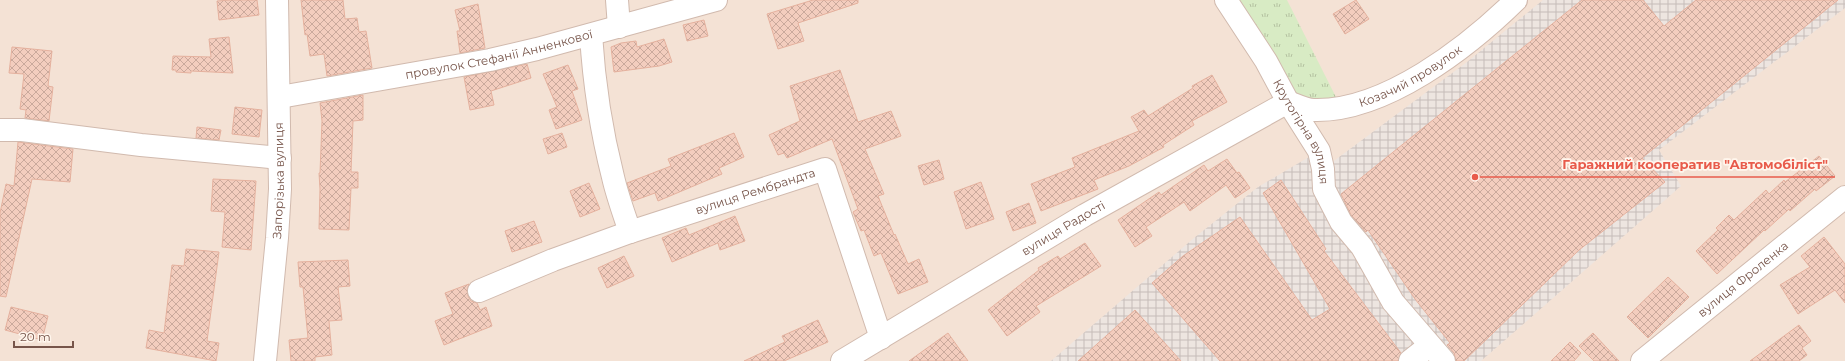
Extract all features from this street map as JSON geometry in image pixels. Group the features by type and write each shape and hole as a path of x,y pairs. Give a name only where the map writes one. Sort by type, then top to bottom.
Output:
{"street":[{"name":"Запорізька вулиця","path":"265,361 277,238 280,158 277,0"},
{"path":"617,0 619,27"},
{"name":"провулок Стефанії Анненкової","path":"280,97 490,60 591,35 716,0"},
{"name":"Крутогірна вулиця","path":"1226,0 1266,61 1288,102 1319,151 1323,169 1324,189 1341,222 1362,248 1393,302 1429,346 1444,361"},
{"name":"Козачий провулок","path":"1288,102 1312,110 1342,109 1363,102 1405,84 1439,64 1467,44 1516,0"},
{"path":"591,35 597,99 604,138 613,178 630,232"},
{"name":"вулиця Радості","path":"842,361 1085,215 1288,102"},
{"path":"0,130 22,130 141,145 280,158"},
{"name":"вулиця Рембрандта","path":"479,291 553,260 630,232 825,169 881,338"},
{"name":"вулиця Фроленка","path":"1642,361 1845,198"},
{"path":"1410,361 1429,346"}],"shaded area":[{"path":"0,0 1845,0 1845,361 0,361"},
{"path":"1543,0 1845,0 1845,8 1659,150 1681,186 1481,361 1051,361 1194,238 1258,187 1319,151 1323,169 1467,62"}],"green space":[{"path":"1226,0 1287,0 1342,109 1288,102"}],"building":[{"path":"257,0 259,15 219,20 217,1"},
{"path":"301,0 343,0 345,19 357,18 359,32 366,31 372,68 327,76 324,54 310,56 307,34 305,35"},
{"path":"813,0 858,0 858,3 798,23 804,41 778,49 767,14"},
{"path":"1356,0 1369,19 1345,34 1333,14"},
{"path":"1582,0 1643,0 1664,26 1696,0 1838,0 1642,158 1665,182 1579,250 1464,361 1456,361 1454,353 1447,345 1450,343 1415,299 1368,230 1366,232 1351,215 1341,194"},
{"path":"478,4 485,48 460,53 457,31 460,31 455,10"},
{"path":"704,20 708,36 687,41 683,25"},
{"path":"229,37 233,73 191,71 191,73 176,72 176,70 172,70 173,56 211,57 209,39"},
{"path":"664,39 672,62 659,66 614,72 611,47 621,43 636,41 637,47"},
{"path":"12,47 52,51 48,86 53,87 49,121 25,118 26,110 20,109 24,74 9,73"},
{"path":"527,64 531,78 491,91 494,105 470,110 464,77"},
{"path":"568,65 578,89 572,91 582,120 556,129 549,110 557,107 543,74"},
{"path":"840,70 858,122 891,111 901,136 865,149 884,194 878,196 894,235 895,234 908,264 919,259 928,282 898,294 881,253 874,256 864,230 861,231 853,212 858,209 832,139 787,158 784,153 778,155 769,135 800,121 790,86"},
{"path":"1212,75 1227,102 1192,121 1194,125 1163,145 1164,147 1129,166 1094,180 1098,189 1041,211 1031,184 1075,167 1072,158 1139,131 1131,117 1144,110 1148,116 1193,88 1192,86"},
{"path":"363,95 363,120 353,121 351,172 358,172 358,188 351,188 349,230 319,229 319,173 322,121 320,103"},
{"path":"235,107 262,110 259,137 232,134"},
{"path":"197,127 221,130 219,140 196,138"},
{"path":"562,133 567,147 548,154 543,139"},
{"path":"734,133 744,157 719,168 722,174 658,201 655,193 633,201 627,183 671,166 668,159"},
{"path":"18,142 73,149 70,182 32,179 6,297 0,296 0,213 6,184 14,186"},
{"path":"1819,156 1835,176 1816,191 1815,189 1790,211 1789,209 1717,274 1696,251 1718,230 1716,228 1729,215 1734,220 1766,190 1769,194 1784,180 1785,182"},
{"path":"1227,159 1237,173 1239,172 1250,188 1235,198 1226,185 1190,211 1184,202 1146,227 1152,236 1135,247 1118,220 1159,192 1161,195 1204,165 1208,171"},
{"path":"939,160 944,179 924,185 918,166"},
{"path":"213,179 256,181 251,250 222,247 225,212 211,211"},
{"path":"1281,180 1326,249 1324,251 1401,353 1398,361 1220,361 1152,283 1183,256 1240,217 1312,320 1330,309 1263,193"},
{"path":"981,182 994,219 966,229 954,192"},
{"path":"589,183 600,209 580,217 570,191"},
{"path":"1029,203 1036,223 1013,231 1006,212"},
{"path":"735,216 745,241 720,250 718,243 672,262 662,238 686,228 689,235"},
{"path":"534,221 542,242 512,252 505,231"},
{"path":"1824,237 1845,264 1845,303 1835,290 1798,314 1780,285 1810,267 1801,256"},
{"path":"1085,243 1101,266 1036,306 1040,312 1007,336 988,310 1039,270 1038,268 1058,256 1060,259"},
{"path":"186,249 219,252 207,341 219,343 216,361 146,348 149,330 164,333 172,265 184,266"},
{"path":"624,256 634,276 607,288 598,268"},
{"path":"348,260 350,286 338,287 342,320 329,321 332,355 315,357 315,361 291,361 289,340 308,338 303,287 300,287 298,262"},
{"path":"1668,277 1689,297 1648,338 1627,317"},
{"path":"469,284 467,290 468,296 471,301 477,303 480,310 486,307 492,326 444,345 435,321 453,314 445,293"},
{"path":"11,307 48,316 42,340 5,330"},
{"path":"1135,310 1181,361 1078,361"},
{"path":"818,320 828,342 784,361 744,361 785,342 782,336"},
{"path":"1799,325 1811,341 1802,348 1807,355 1799,361 1750,361"},
{"path":"948,333 968,361 909,361"},
{"path":"1593,333 1619,361 1594,361 1579,346"},
{"path":"1570,342 1581,353 1574,361 1551,361"}],"place":[{"name":"Гаражний кооператив \"Автомобіліст\"","path":"1475,177"}]}
